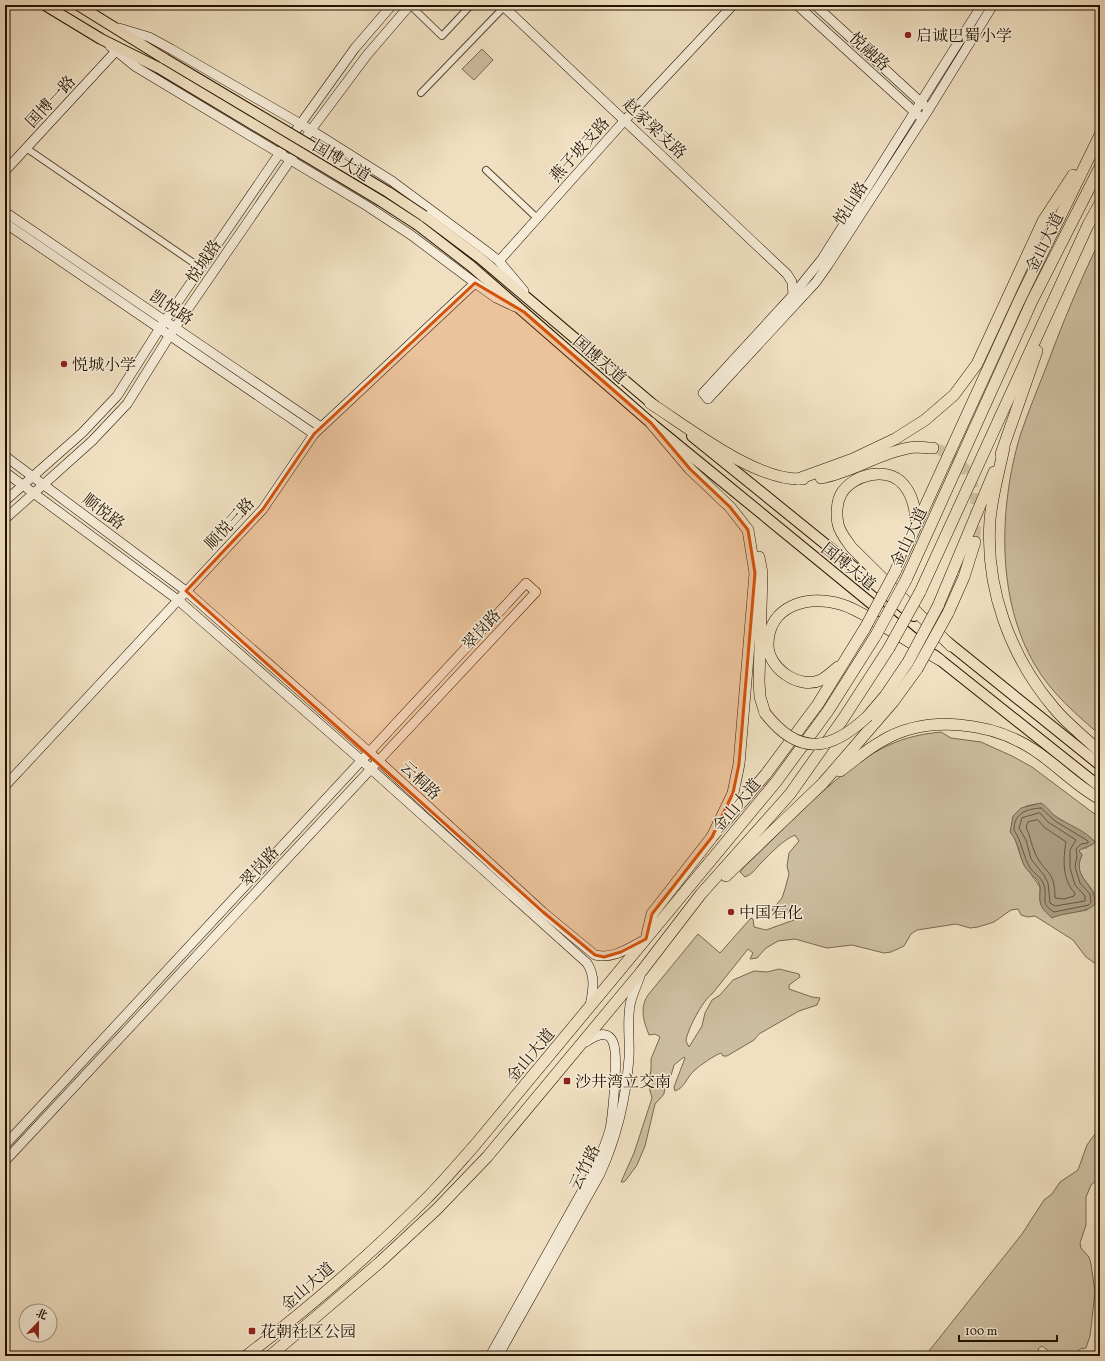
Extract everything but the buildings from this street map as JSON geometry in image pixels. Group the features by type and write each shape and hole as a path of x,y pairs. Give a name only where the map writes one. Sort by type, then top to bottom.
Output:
{"highway":[{"path":"798,479 854,459 895,439 925,420 954,395 977,364 1043,221 1100,135"},
{"path":"646,939 652,914 712,837 766,774 818,704 865,628 895,572 917,526 1019,301 1100,135"},
{"name":"金山大道","path":"246,1356 303,1310 368,1254 427,1199 475,1145 589,1010 776,782 828,711 876,635 906,580 1032,301 1100,167"},
{"name":"金山大道","path":"270,1356 379,1263 437,1209 487,1157 641,972 701,894 790,794 843,719 889,648 920,592 1100,203"},
{"path":"688,912 823,783 893,702 912,665 938,606 1004,448 1024,393 1050,309"},
{"path":"650,403 752,467 777,477 798,479 822,478 847,471 909,449 933,448"},
{"path":"651,423 690,469 730,507 748,530 758,552 762,572 759,680 760,698 765,713 785,735 798,741 813,744 841,738 853,730 868,716 912,665 948,613 964,577 975,542"},
{"path":"1004,448 990,520 991,560 996,598 1009,635 1027,672 1054,709 1100,752"},
{"path":"917,526 911,495 903,484 893,477 881,474 865,476 851,483 841,494 837,510 838,524 852,548 951,646"},
{"path":"712,837 732,793 739,764 754,573 748,530"},
{"path":"846,660 820,680 807,682 794,679 780,670 771,658 768,646 770,631 776,619 788,608 804,601 822,600 840,604 859,612 940,660"},
{"path":"823,783 883,740 908,730 948,725 990,730 1012,738 1033,749 1100,799"}],"main road":[{"name":"国博大道","path":"45,5 101,39 159,68 381,201 418,225 471,266 651,423 940,660 1100,787"},
{"name":"国博大道","path":"78,5 165,59 388,192 424,216 480,258 650,403 1100,765"},
{"name":"悦城路","path":"5,501 82,433 117,396 162,324 300,124 355,48 392,5"},
{"name":"悦城路","path":"5,519 92,441 127,404 173,331 311,130 367,55 410,5"},
{"name":"燕子坡支路","path":"499,261 625,120 733,5"},
{"name":"悦融路","path":"797,5 922,119"},
{"name":"悦融路","path":"815,5 929,109"},
{"name":"悦山路","path":"982,5 822,259 705,396 816,282 929,109 993,5"},
{"name":"赵家梁支路","path":"503,6 787,274"},
{"path":"113,26 149,37 171,49 311,130 429,207 499,261 534,303"},
{"path":"101,39 136,67 368,206 411,235 496,298 524,312"},
{"name":"国博一路","path":"5,171 116,51"},
{"name":"凯悦路","path":"5,212 162,324"},
{"name":"凯悦路","path":"5,223 322,427"},
{"path":"787,274 800,278 808,276"},
{"path":"787,274 792,282 793,294"},
{"name":"顺悦三路","path":"5,786 263,509 314,434 474,283"},
{"name":"凯悦路","path":"173,331 314,434"},
{"name":"顺悦路","path":"5,456 186,591"},
{"name":"顺悦路","path":"5,472 178,600"},
{"name":"翠岗路","path":"5,1145 368,751 526,583 536,592 370,768 5,1161"},
{"name":"云桐路","path":"186,591 368,751 543,912 595,955 604,957 613,955 646,939"},
{"name":"云桐路","path":"178,600 361,760 587,963 592,970 594,981 589,1010"},
{"name":"云竹路","path":"498,1356 600,1174 610,1152 618,1124 629,1058 630,1005 641,972"},
{"name":"云竹路","path":"490,1356 594,1170 610,1129 614,1104 617,1056 614,1042 611,1038 600,1034 580,1046"}],"street":[{"path":"410,5 442,36 471,5"},
{"path":"421,93 503,6"},
{"path":"26,148 201,268"},
{"path":"486,170 537,218"}],"highlighted area":[{"path":"475,283 524,312 651,423 690,469 730,507 748,530 755,573 739,764 733,793 712,837 652,914 646,939 621,952 604,957 595,955 543,912 186,591 263,509 314,434"}],"shaded area":[{"path":"482,49 493,60 474,80 462,69"},
{"path":"1100,240 1100,735 1056,694 1041,675 1022,639 1013,611 1008,582 1005,552 1005,522 1008,492 1020,436 1066,317"},
{"path":"941,732 951,738 981,742 1012,756 1032,767 1100,818 1100,967 1086,957 1073,940 1035,916 1028,917 1021,915 1018,909 1011,910 994,922 978,927 970,928 956,924 917,930 911,934 904,946 891,952 884,953 852,945 827,948 795,939 778,941 766,948 757,958 750,959 753,953 748,949 704,1002 692,1023 687,1036 686,1041 689,1047 702,1026 705,1013 712,1000 720,995 733,980 754,971 767,972 779,969 799,974 800,977 789,985 789,989 812,997 820,998 817,1005 799,1011 759,1034 754,1040 727,1056 723,1056 721,1053 711,1058 695,1070 684,1085 675,1091 674,1087 685,1058 684,1057 674,1065 670,1079 665,1085 664,1094 655,1104 645,1146 637,1165 626,1180 621,1182 634,1153 652,1098 648,1083 651,1070 651,1059 660,1037 655,1034 649,1035 645,1025 643,1010 645,1000 648,995 698,934 720,953 751,918 753,919 754,927 766,930 794,920 796,913 790,909 778,915 772,910 782,898 785,889 789,874 787,866 789,853 799,841 795,835 777,847 750,874 745,877 740,872 809,804 844,773 879,750 894,743","holes":["1036,804 1079,831 1087,848 1082,848 1079,851 1082,855 1079,867 1082,876 1094,893 1087,910 1061,914 1048,913 1043,908 1040,901 1040,887 1023,863 1014,836 1026,806"]},
{"path":"1100,1127 1100,1177 1091,1185 1086,1197 1086,1225 1080,1243 1081,1248 1089,1257 1095,1292 1090,1336 1086,1348 1080,1349 1073,1356 1055,1356 1042,1346 1038,1349 1042,1356 925,1356 1022,1234 1044,1200 1052,1194 1060,1182 1078,1170 1087,1145"}],"water":[{"path":"1041,803 1055,816 1081,831 1095,842 1079,851 1082,855 1079,863 1080,869 1094,897 1095,904 1092,907 1082,911 1052,918 1044,910 1040,903 1039,884 1025,867 1015,840 1010,832 1013,816 1021,808"}],"tunnel":[{"path":"933,448 949,453 965,469 976,493 975,542"}],"place":[{"name":"启诚巴蜀小学","path":"908,35"},
{"name":"悦城小学","path":"64,364"},
{"name":"中国石化","path":"731,912"},
{"name":"沙井湾立交南","path":"567,1081"},
{"name":"花朝社区公园","path":"252,1331"}]}
